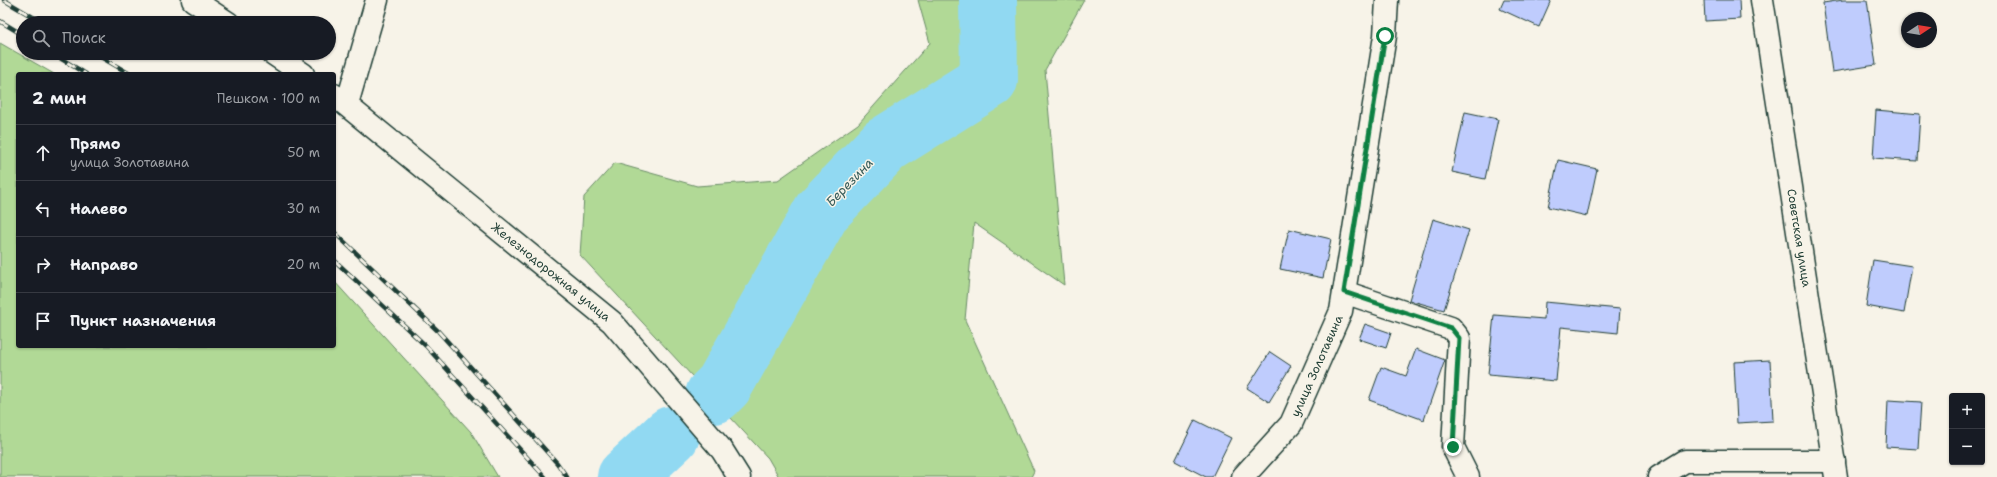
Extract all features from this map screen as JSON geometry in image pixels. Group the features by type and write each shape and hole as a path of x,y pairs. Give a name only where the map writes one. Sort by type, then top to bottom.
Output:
{"street":[{"path":"193,0 217,16"},
{"path":"341,100 377,0"},
{"name":"улица Золотавина","path":"1243,477 1292,424 1341,311 1385,36 1387,0"},
{"name":"Советская улица","path":"1762,0 1835,469"},
{"path":"282,60 300,72"},
{"name":"Железнодорожная улица","path":"341,100 612,322 722,450 739,477"},
{"path":"1344,292 1451,328 1459,338 1453,447 1468,477"},
{"path":"1659,477 1685,461 1835,469"}],"green space":[{"path":"918,0 1084,0 1045,70 1064,285 974,223 965,320 1034,471 1031,477 779,477 768,458 580,255 584,197 615,163 697,186 778,180 858,124 930,43"},
{"path":"0,43 16,52 16,60 30,60 51,72 16,72 16,348 336,348 336,283 471,432 498,477 0,477"}],"building":[{"path":"1504,0 1551,0 1539,27 1500,9"},
{"path":"1704,0 1739,0 1740,19 1705,21"},
{"path":"1843,0 1867,0 1876,65 1832,72 1823,3"},
{"path":"1876,110 1920,114 1917,161 1873,158"},
{"path":"1465,112 1498,119 1485,179 1452,172"},
{"path":"1558,160 1597,169 1587,216 1548,207"},
{"path":"1433,219 1469,230 1444,310 1409,300"},
{"path":"1289,229 1331,239 1323,278 1280,269"},
{"path":"1873,260 1912,266 1904,313 1866,306"},
{"path":"1545,302 1620,309 1618,333 1561,327 1556,381 1488,375 1494,315 1544,319"},
{"path":"1365,324 1391,333 1386,348 1359,339"},
{"path":"1416,349 1445,360 1424,420 1369,400 1381,367 1406,376"},
{"path":"1270,352 1291,366 1269,402 1247,388"},
{"path":"1770,360 1773,421 1737,423 1734,362"},
{"path":"1888,400 1921,402 1918,449 1886,447"},
{"path":"1195,420 1231,438 1212,477 1206,477 1175,461"}],"waterway":[{"name":"Березина","path":"714,395 724,385 822,211 885,145 989,80 988,0"},
{"name":"Березина","path":"626,477 671,435"}],"railway":[{"path":"4,0 31,16"},
{"path":"0,21 16,31"},
{"path":"63,60 83,72"},
{"path":"106,60 127,72"},
{"path":"336,234 438,331 557,463 567,477"},
{"path":"336,262 426,346 545,477"}],"route":[{"path":"1385,36 1344,292 1451,328 1459,338 1453,447"}]}
